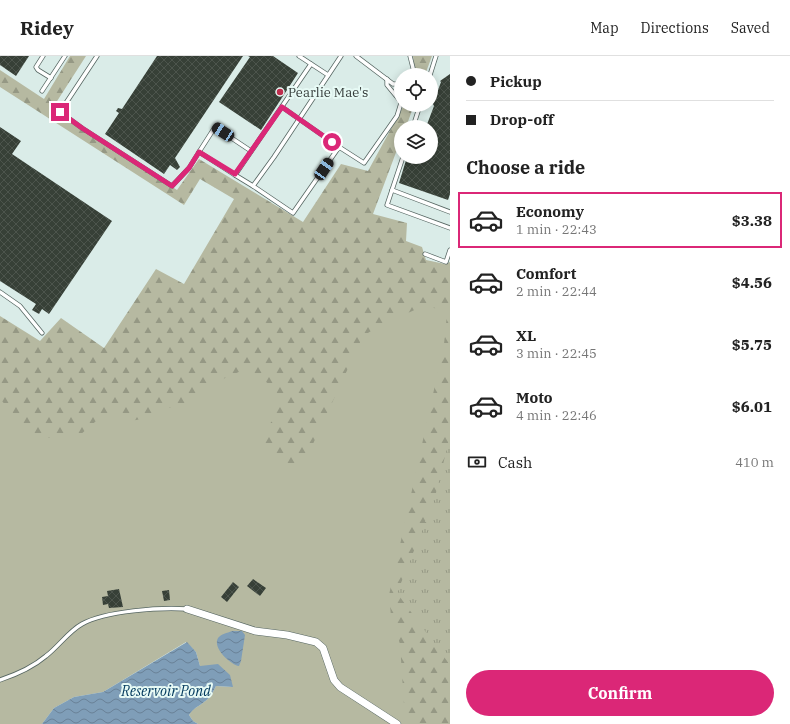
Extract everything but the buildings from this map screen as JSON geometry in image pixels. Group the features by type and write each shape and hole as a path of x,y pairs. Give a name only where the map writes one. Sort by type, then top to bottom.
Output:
{"street":[{"path":"188,609 255,632 287,635 316,642 323,648 334,680 340,687 397,724"}],"lane":[{"path":"43,56 36,67 38,70 51,78"},
{"path":"42,91 65,56"},
{"path":"97,56 60,112 82,128 172,186 189,168 215,127 252,151"},
{"path":"299,56 328,75"},
{"path":"253,186 341,56"},
{"path":"356,56 394,84"},
{"path":"410,56 413,68"},
{"path":"432,68 436,56"},
{"path":"235,174 311,64"},
{"path":"388,80 387,85 394,94"},
{"path":"282,107 364,163 397,116 398,112"},
{"path":"199,152 294,213 339,147"},
{"path":"401,164 387,205 450,228"},
{"path":"392,190 450,212"},
{"path":"425,254 446,262 450,250"},
{"path":"0,292 20,306 42,333"},
{"path":"0,680 12,676 45,657 81,624 98,617 157,609 188,609"}],"green space":[{"path":"70,56 86,56 52,109 177,190 199,159 303,222 341,164 368,171 394,123 394,158 373,214 407,223 406,241 422,247 426,260 445,264 450,262 450,724 409,724 405,720 400,644 391,616 389,595 444,344 447,314 430,306 419,308 381,325 363,336 312,446 310,454 304,462 294,467 276,460 261,444 261,434 273,420 279,404 276,390 260,377 241,371 225,378 191,401 141,419 131,421 113,413 103,415 80,435 58,438 36,438 0,399 0,316 40,341 61,318 104,348 156,269 184,284 234,199 200,179 184,205 0,87 0,70 44,99"},
{"path":"413,56 432,56 428,68 414,68"},
{"path":"400,112 411,112 409,120 396,120"},
{"path":"450,292 420,724 198,724 193,721 189,715 192,711 208,699 216,686 232,687 200,666 196,652 186,642 103,692 74,697 54,708 42,724 0,724 0,363 218,374"},
{"path":"450,436 450,524 425,522 435,497"},
{"path":"425,523 450,525 450,665 397,593"}],"water":[{"path":"232,631 242,631 245,635 239,666 232,663 223,655 217,642 219,637"},
{"name":"Reservoir Pond","path":"187,642 196,652 200,666 218,664 230,675 233,687 216,686 208,699 192,711 189,715 193,721 198,724 42,724 54,708 74,697 103,692"}],"place":[{"name":"Pearlie Mae's","path":"280,92"}],"route":[{"path":"60,112 82,128 172,186 189,168 199,152 235,174 282,107 332,142"}]}
